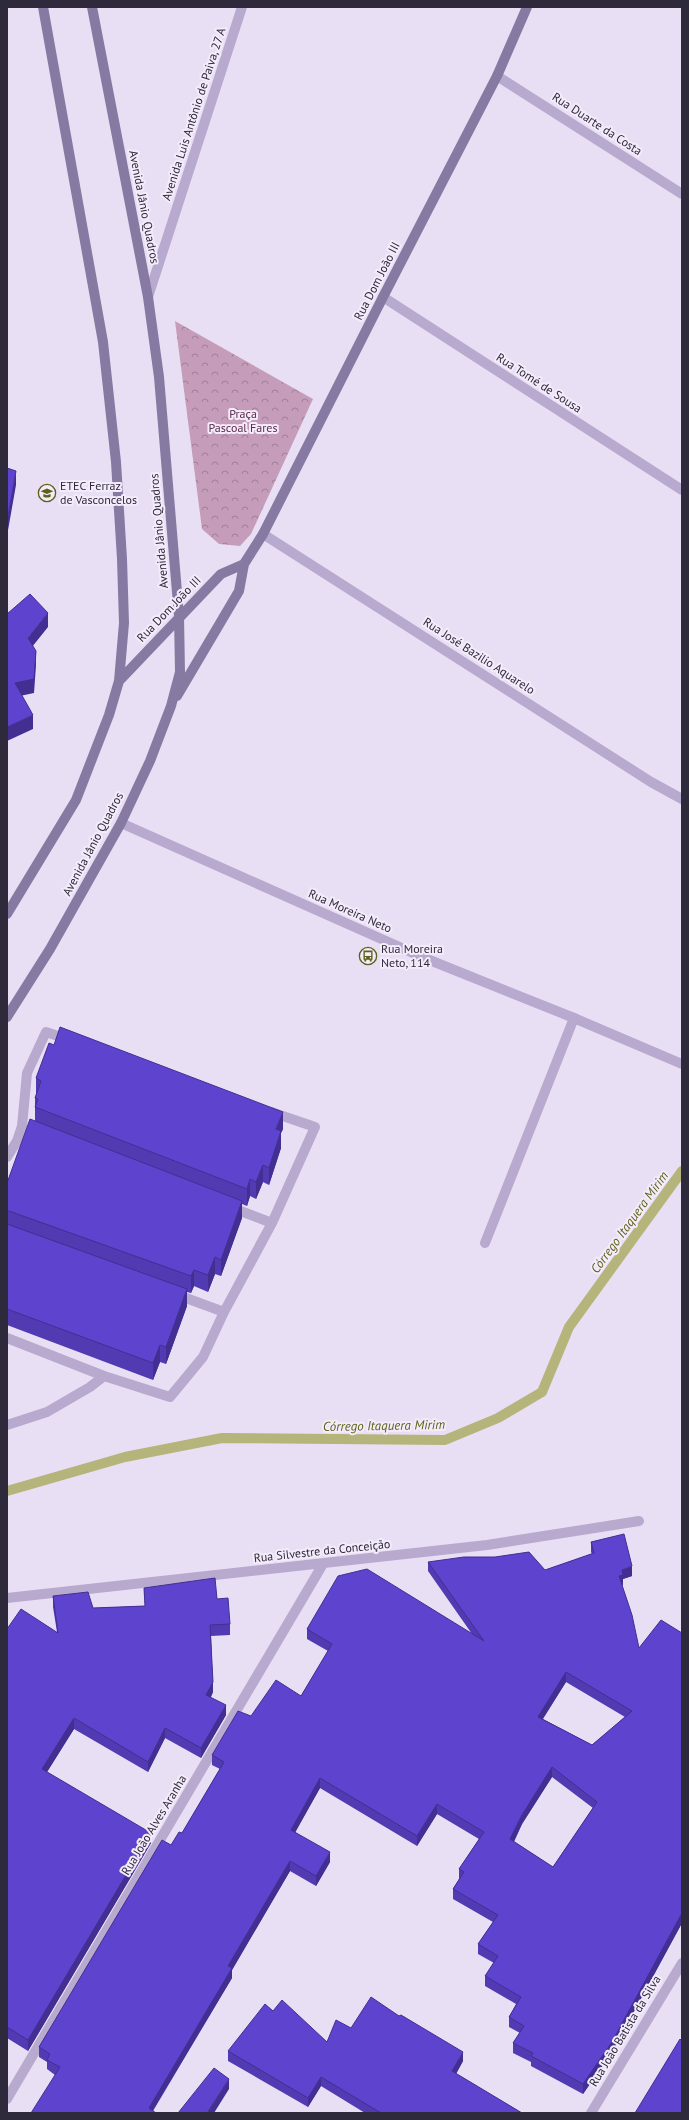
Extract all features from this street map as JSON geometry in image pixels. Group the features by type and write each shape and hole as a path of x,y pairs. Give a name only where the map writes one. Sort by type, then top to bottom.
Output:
{"main road":[{"path":"7,914 76,800 109,715 119,681 124,623 116,462 102,342 43,7"},
{"name":"Avenida Jânio Quadros","path":"7,1017 50,949 121,823 150,762 172,706 180,672 179,616 159,377 148,296 92,7"},
{"name":"Rua Dom João III","path":"172,706 239,591 244,564 263,534 382,297 497,76 527,7"},
{"name":"Rua Dom João III","path":"119,681 179,616 221,574 244,564"}],"street":[{"name":"Avenida Luis Antônio de Paiva, 27 A","path":"148,296 242,7"},
{"name":"Rua Duarte da Costa","path":"497,76 682,194"},
{"name":"Rua Tomé de Sousa","path":"382,297 682,490"},
{"name":"Rua José Bazilio Aquarelo","path":"263,534 651,782 682,799"},
{"name":"Rua Moreira Neto","path":"121,823 422,957 574,1018 682,1064"},
{"path":"485,1243 574,1018"},
{"path":"7,1157 25,1127 27,1073 46,1032 76,1043"},
{"path":"7,1338 104,1376 170,1397 203,1357 224,1312 272,1223 315,1127 265,1109"},
{"path":"220,1203 272,1223"},
{"path":"164,1290 224,1312"},
{"path":"9,1422 29,1419 47,1412 90,1387 104,1376"},
{"name":"Rua Silvestre da Conceição","path":"7,1598 487,1545 558,1532 639,1521"},
{"name":"Rua João Alves Aranha","path":"7,2099 324,1564"},
{"name":"Rua João Batista da Silva","path":"591,2113 682,1963"}],"green space":[{"name":"Praça Pascoal Fares","path":"175,321 313,399 251,534 240,546 219,544 202,529"}],"building":[{"path":"7,468 16,471 7,522"},
{"path":"30,594 48,613 28,638 36,651 34,679 15,683 33,715 7,727 7,614"},
{"path":"60,1027 283,1112 276,1129 281,1131 269,1168 263,1165 256,1182 250,1179 247,1189 35,1107 38,1099 35,1098 41,1081 36,1078 49,1043 54,1045"},
{"path":"30,1119 242,1201 221,1260 215,1257 208,1275 194,1270 191,1276 7,1211 7,1183"},
{"path":"7,1224 187,1289 166,1347 160,1345 153,1363 7,1309"},
{"path":"624,1534 632,1566 622,1570 623,1575 619,1576 632,1615 639,1648 661,1620 682,1633 682,1913 612,2042 583,2084 531,2056 533,2053 513,2043 524,2026 509,2017 521,1997 485,1976 498,1956 478,1944 498,1915 453,1889 464,1872 459,1869 484,1832 437,1804 417,1836 320,1778 291,1830 330,1852 316,1876 290,1861 228,1966 232,1968 149,2108 156,2113 31,2113 60,2067 47,2060 50,2054 39,2047 162,1840 171,1845 179,1832 182,1833 224,1762 212,1755 238,1711 251,1716 276,1680 301,1696 332,1644 307,1629 338,1576 367,1569 484,1641 428,1562 464,1557 495,1557 529,1552 545,1570 594,1553 591,1542","holes":["566,1672 632,1711 592,1745 538,1717","552,1767 597,1802 553,1867 510,1839 522,1815"]},
{"path":"215,1578 217,1599 228,1598 230,1624 210,1625 213,1682 206,1695 226,1705 201,1748 165,1728 148,1762 74,1718 42,1769 151,1833 28,2040 7,2027 7,1629 21,1609 58,1633 53,1596 88,1592 93,1608 145,1606 144,1588"},
{"path":"371,1997 399,2016 401,2015 463,2052 452,2071 522,2113 381,2113 321,2077 308,2098 228,2051 265,2004 273,2011 282,2000 327,2042 336,2020 351,2028"},
{"path":"680,2039 682,2041 682,2113 635,2113"},
{"path":"214,2068 229,2079 207,2113 178,2113"}],"waterway":[{"name":"Córrego Itaquera Mirim","path":"7,1491 125,1457 222,1438 445,1440 498,1418 542,1392 569,1327 682,1171"}],"place":[{"name":"ETEC Ferraz de Vasconcelos","path":"47,493"},
{"name":"Rua Moreira Neto, 114","path":"368,956"}]}
